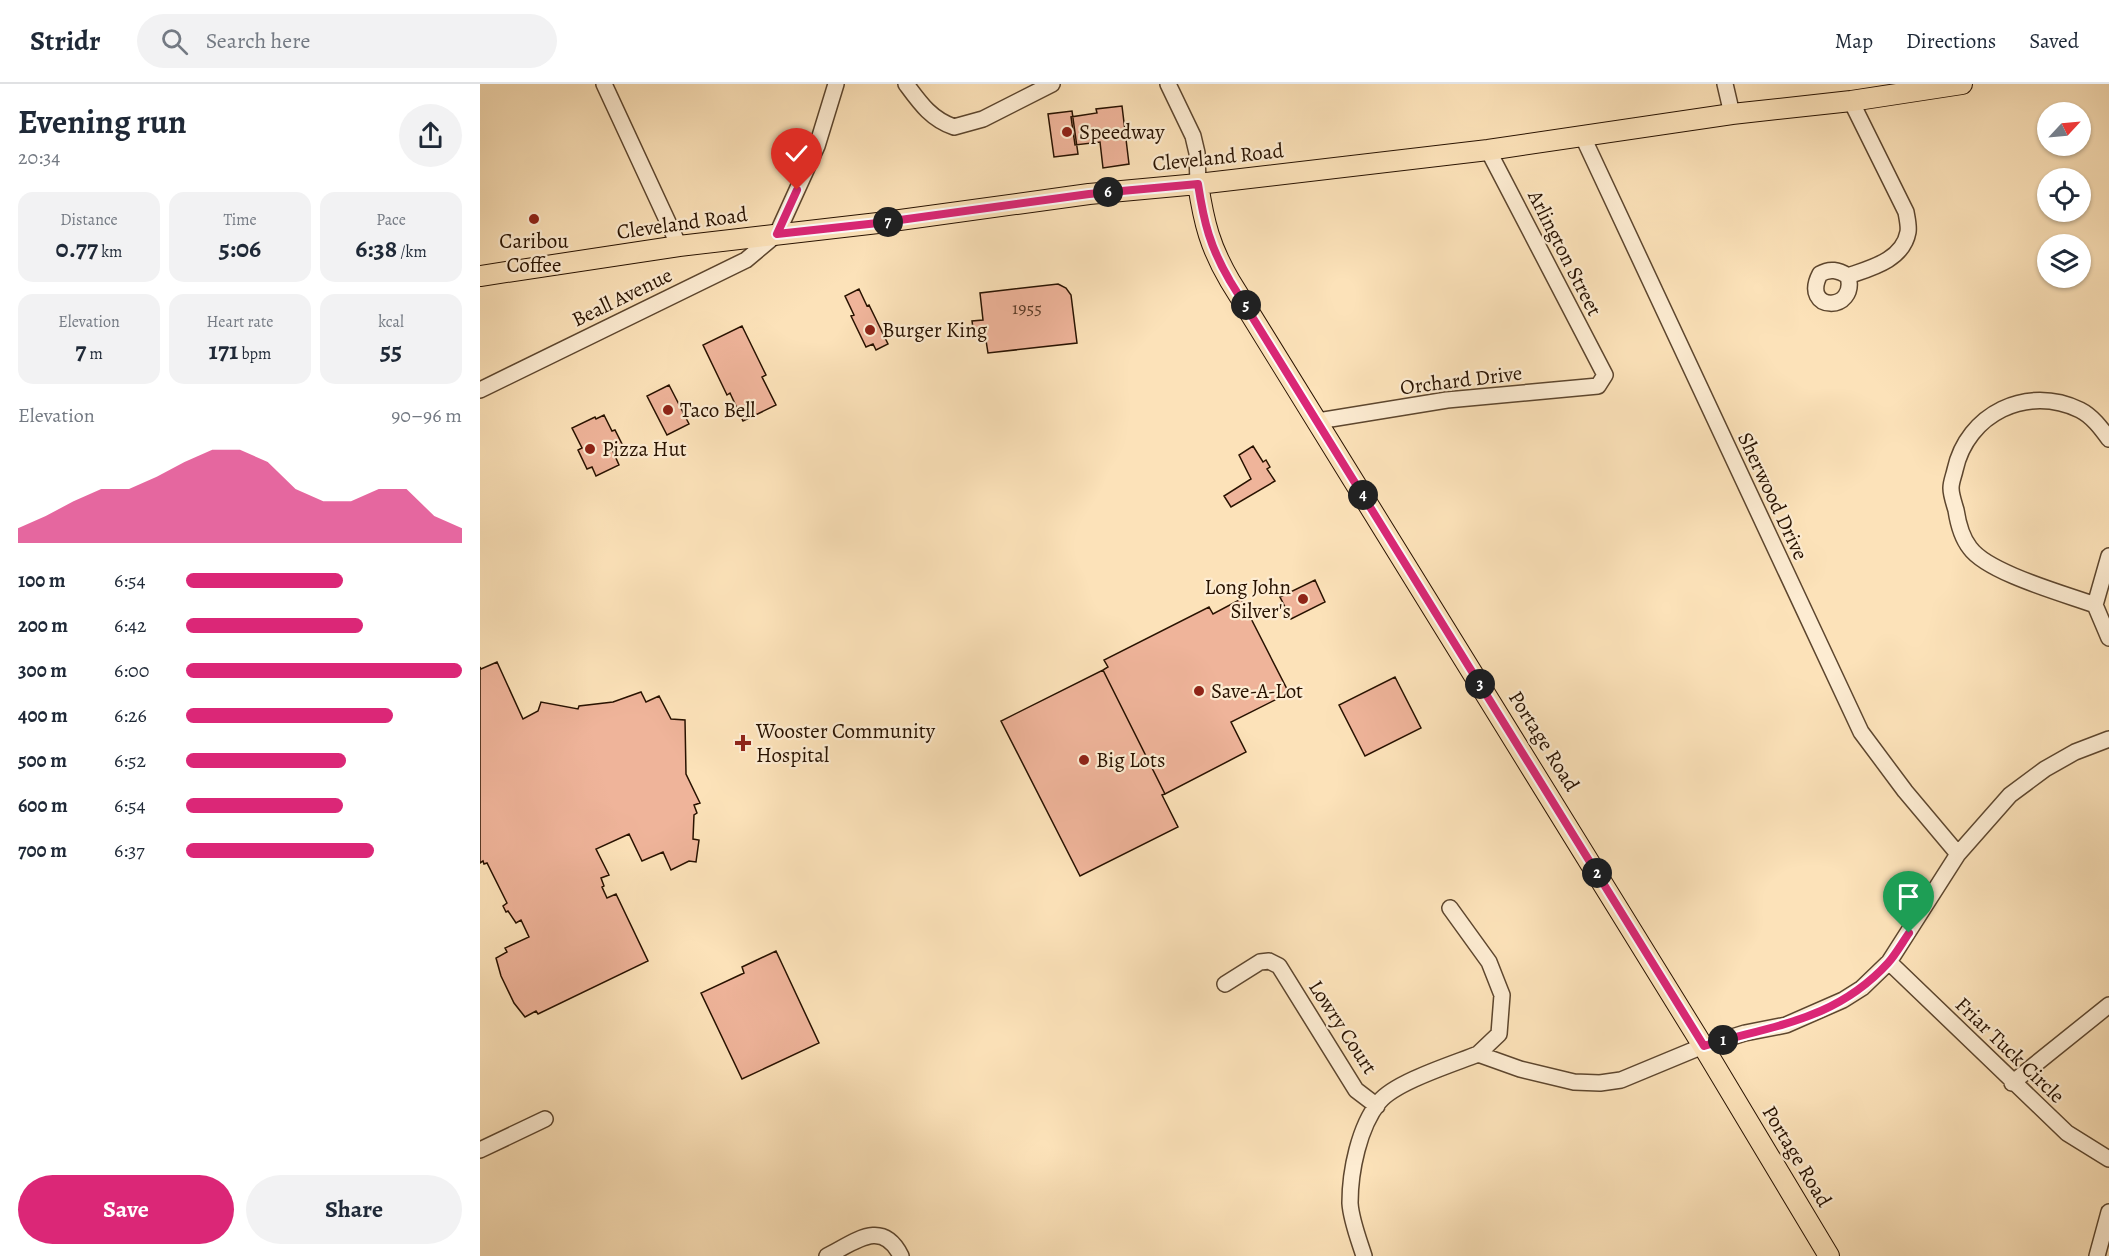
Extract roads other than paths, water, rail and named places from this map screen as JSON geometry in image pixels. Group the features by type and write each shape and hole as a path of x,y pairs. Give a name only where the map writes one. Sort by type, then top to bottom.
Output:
{"main road":[{"name":"Cleveland Road","path":"480,276 679,246 878,223 1089,194 1198,184 1488,150 1732,114 1851,101 1962,84"},
{"name":"Portage Road","path":"1198,184 1203,220 1219,262 1704,1046 1829,1256"}],"street":[{"path":"604,84 679,246"},
{"path":"777,234 817,146 836,84"},
{"path":"906,84 933,118 954,127 983,119 1052,84"},
{"path":"1168,84 1193,136 1197,153 1198,184"},
{"path":"1725,84 1732,114"},
{"path":"1848,276 1878,266 1900,251 1908,232 1906,213 1851,101"},
{"name":"Sherwood Drive","path":"1582,135 1861,732 1905,791 1958,854"},
{"name":"Arlington Street","path":"1488,150 1605,375"},
{"name":"Beall Avenue","path":"480,390 746,260 777,234"},
{"name":"Orchard Drive","path":"1318,421 1447,400 1598,386 1605,375"},
{"path":"2095,605 2037,585 1992,565 1971,549 1959,525 1951,488 1958,454 1977,426 2003,408 2025,401 2053,401 2080,410 2100,426 2109,439"},
{"path":"2109,556 2095,605 2109,638"},
{"path":"1478,1054 1520,1069 1574,1082 1600,1083 1620,1080 1704,1046 1745,1033 1786,1025 1844,1000 1889,962 1958,854 2010,795 2045,769 2076,752 2109,739"},
{"path":"1364,1256 1350,1205 1353,1164 1362,1134 1379,1102 1405,1083 1478,1054 1499,1034 1502,995 1489,962 1450,908"},
{"name":"Lowry Court","path":"1225,984 1260,962 1269,961 1279,966 1356,1090 1377,1106"},
{"name":"Friar Tuck Circle","path":"1889,962 2012,1083 2067,1133 2109,1158"},
{"path":"2012,1083 2109,1005"},
{"path":"480,1150 545,1119"},
{"path":"2097,1256 2109,1212"},
{"path":"827,1256 877,1234 887,1237 901,1256"}],"place":[{"name":"Speedway","path":"1067,132"},
{"name":"Caribou Coffee","path":"534,219"},
{"name":"Burger King","path":"870,330"},
{"name":"Taco Bell","path":"668,410"},
{"name":"Pizza Hut","path":"590,449"},
{"name":"Long John Silver's","path":"1303,599"},
{"name":"Save-A-Lot","path":"1199,691"},
{"name":"Wooster Community Hospital","path":"743,743"},
{"name":"Big Lots","path":"1084,760"}]}
